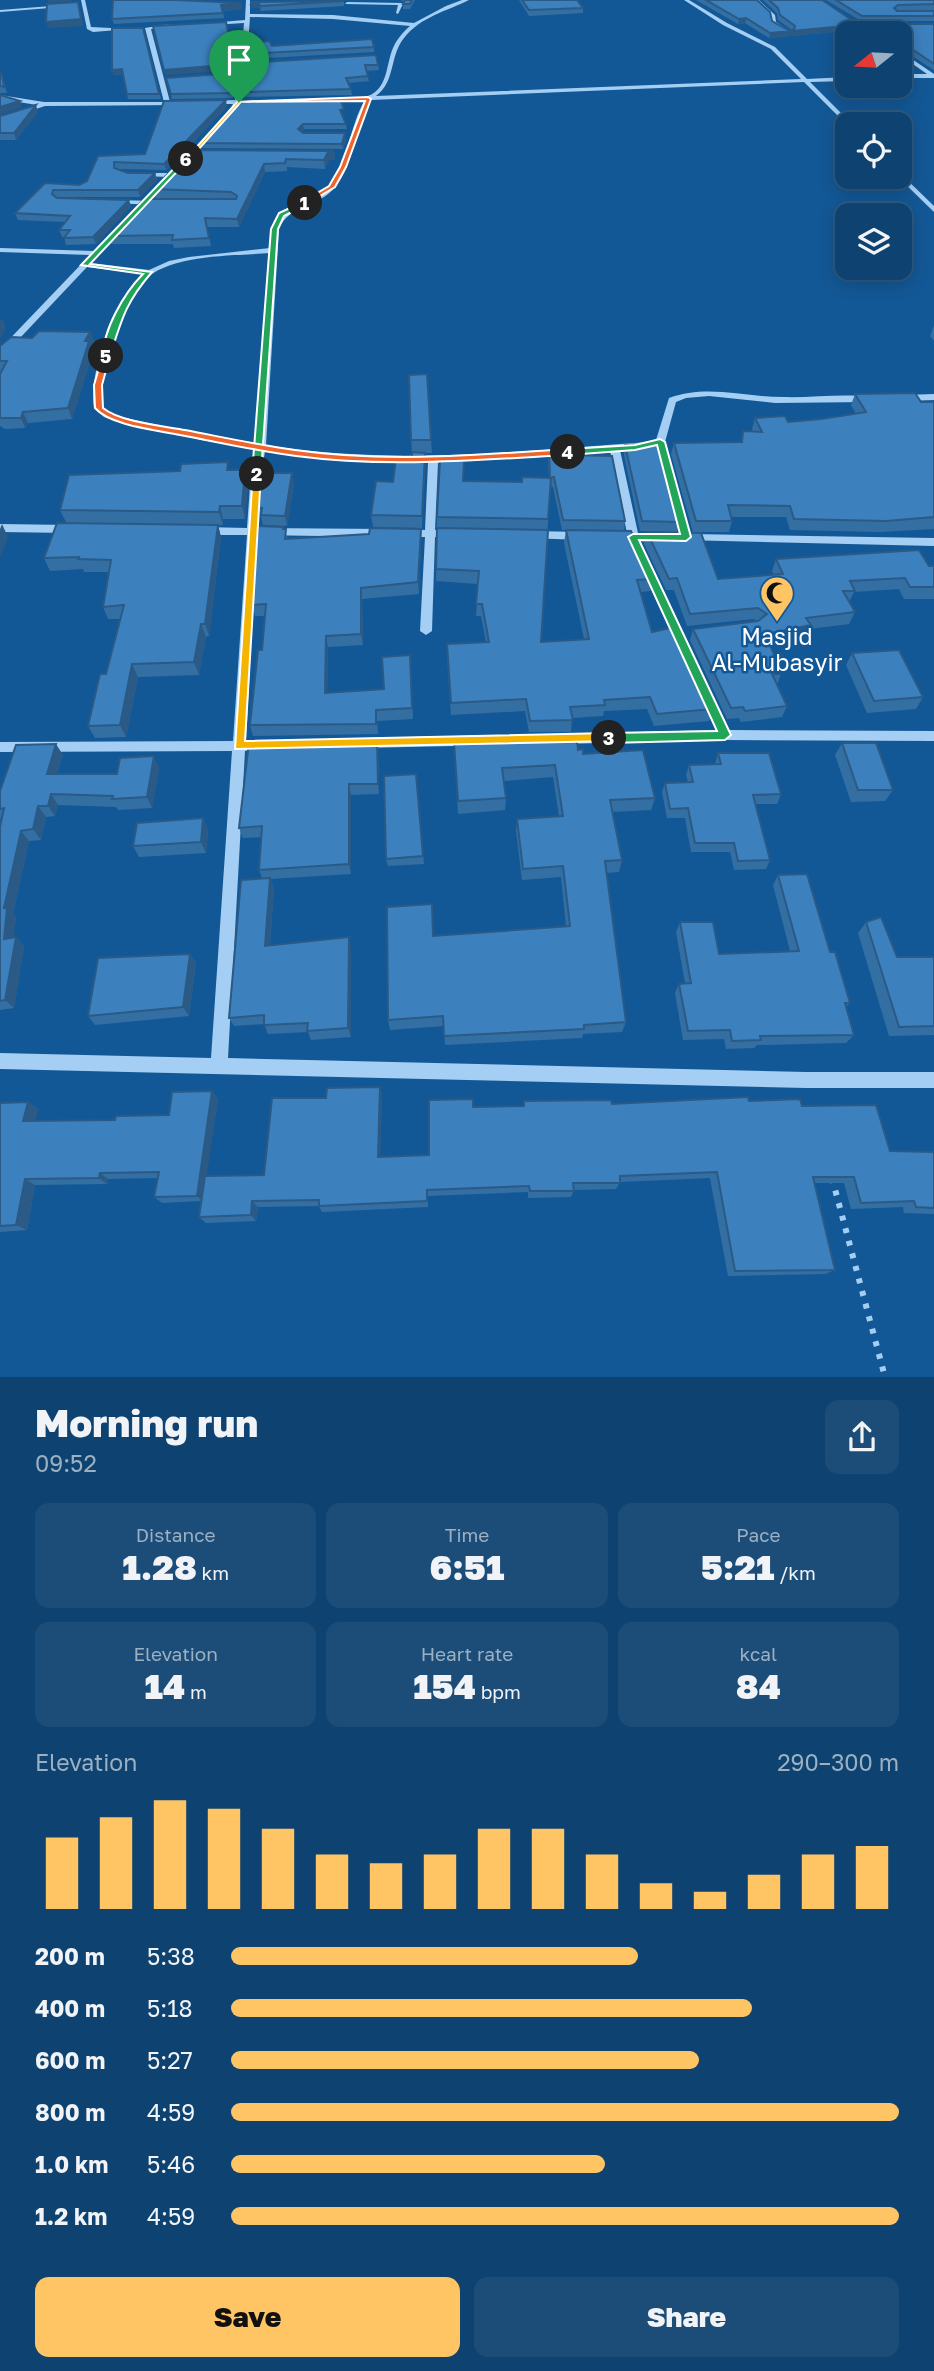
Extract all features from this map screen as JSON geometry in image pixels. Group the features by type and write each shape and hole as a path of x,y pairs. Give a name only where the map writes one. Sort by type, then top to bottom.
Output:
{"street":[{"path":"219,1066 246,746 252,531 261,447 277,219 332,187 348,154 368,99 385,84 396,45 404,35 467,0"},
{"path":"686,0 725,24 765,43 837,112"},
{"path":"755,0 773,16 774,23 789,32"},
{"path":"339,1 401,4 398,13"},
{"path":"333,18 349,1"},
{"path":"0,11 83,2 89,28 93,30 173,26"},
{"path":"230,112 239,102 248,3"},
{"path":"234,4 261,3"},
{"path":"209,24 246,18 333,18 416,26"},
{"path":"148,28 167,104"},
{"path":"380,56 394,55"},
{"path":"912,61 933,76"},
{"path":"243,64 257,63"},
{"path":"229,74 242,73"},
{"path":"912,76 933,76"},
{"path":"161,80 175,79"},
{"path":"318,100 835,79"},
{"path":"0,97 44,104 187,103"},
{"path":"206,103 260,102"},
{"path":"22,112 44,104"},
{"path":"342,134 355,134"},
{"path":"335,154 348,154"},
{"path":"161,184 177,168"},
{"path":"131,175 170,175"},
{"path":"912,187 934,210"},
{"path":"136,211 152,193"},
{"path":"107,201 169,203"},
{"path":"0,354 4,345 128,219"},
{"path":"0,250 96,253"},
{"path":"85,265 149,272 183,261 274,250"},
{"path":"149,272 134,287 121,307 98,385 99,408 107,415 296,453 433,460 615,449 660,442"},
{"path":"686,537 660,442 672,400 699,393 773,401 880,398"},
{"path":"894,398 934,397"},
{"path":"615,449 633,537 686,633 725,735"},
{"path":"426,631 433,460"},
{"path":"0,528 80,529"},
{"path":"186,530 457,534"},
{"path":"525,535 592,536"},
{"path":"606,537 934,542"},
{"path":"545,739 725,735 934,736"},
{"path":"350,743 517,740"},
{"path":"0,747 246,746"},
{"path":"0,1061 806,1080 934,1080"}],"path":[{"path":"831,1174 885,1377"}],"building":[{"path":"113,0 241,3 221,5 223,13 112,19"},
{"path":"522,0 577,0 583,8 529,10"},
{"path":"706,0 757,0 770,12 772,21 788,30 794,30 795,26 780,15 778,8 769,0 822,0 854,21 835,21 835,28 770,33 746,18 739,19"},
{"path":"836,0 934,0 934,4 898,5 894,8 897,11 934,11 934,16 862,16"},
{"path":"344,1 260,6 259,3 251,4 252,2"},
{"path":"78,2 81,19 46,22 47,4"},
{"path":"226,22 231,45 237,44 235,64 164,70 153,26"},
{"path":"912,24 934,24 934,64 912,49"},
{"path":"112,28 143,28 159,94 127,94 122,69 112,70"},
{"path":"372,39 374,47 247,54 248,43 269,41 272,46"},
{"path":"376,55 378,65 365,65 368,76 346,78 351,89 243,92 246,63"},
{"path":"0,73 2,75 4,87 0,86"},
{"path":"234,73 232,93 171,94 166,78"},
{"path":"0,95 20,101 0,107"},
{"path":"340,99 344,109 340,110 346,124 303,124 298,129 303,133 345,133 342,144 200,143 239,101"},
{"path":"226,100 164,164 114,162 114,168 128,173 155,173 138,190 53,190 52,194 57,198 129,200 93,237 64,238 70,230 59,230 70,216 15,213 45,183 79,185 87,181 98,156 145,154 164,101"},
{"path":"36,105 14,133 0,133 0,116"},
{"path":"191,150 334,151 328,152 324,160 286,159 285,163 264,164 237,219 205,218 209,238 172,240 173,235 109,236 144,199 236,199 237,196 231,192 153,189"},
{"path":"39,331 90,332 85,341 89,341 68,408 23,412 21,418 0,418 0,374 7,361 0,361 0,346 11,337 32,338"},
{"path":"427,374 431,440 411,440 409,375"},
{"path":"915,393 921,402 934,402 934,517 886,521 794,519 790,506 728,505 732,521 696,521 674,443 742,442 743,431 762,432 755,418 785,416 788,422 866,412 855,394"},
{"path":"658,444 679,522 642,521 625,445"},
{"path":"549,450 568,451 569,455 612,456 625,521 563,520 554,477 550,478"},
{"path":"412,452 425,453 422,516 371,515 376,481 393,482 396,459 412,459"},
{"path":"440,460 464,461 463,481 522,482 522,477 551,478 548,519 437,517"},
{"path":"228,462 227,470 245,470 242,506 220,506 219,512 60,510 69,475 180,471 181,464"},
{"path":"261,473 292,473 285,516 261,515"},
{"path":"57,523 218,525 205,624 201,624 194,662 132,664 120,725 88,726 100,674 106,674 124,605 103,607 111,560 44,558"},
{"path":"258,526 283,527 286,529 285,539 369,534 370,528 421,529 418,582 361,588 361,634 326,636 325,693 384,689 382,657 410,655 412,708 376,710 376,724 250,725 266,604 252,605"},
{"path":"437,528 548,530 541,642 589,639 566,530 631,531 653,579 637,580 652,632 675,627 713,709 657,714 650,697 604,700 605,705 570,707 573,720 530,721 526,699 451,703 447,644 489,642 482,604 476,604 479,571 436,569"},
{"path":"647,532 701,533 718,579 783,574 776,559 919,550 929,566 934,566 934,587 910,587 905,578 850,581 855,591 843,591 855,612 806,618 811,625 766,634 781,674 772,674 787,706 745,711 743,707 731,708 693,629 758,621 767,614 758,608 690,614 677,578 669,579"},
{"path":"899,650 923,697 874,701 852,653"},
{"path":"576,734 578,750 583,749 583,754 643,750 655,798 610,800 622,860 605,861 626,1022 584,1025 584,1029 444,1036 443,1016 388,1020 387,907 432,904 433,936 570,926 563,866 523,869 517,819 563,816 555,765 502,768 506,798 458,801 454,742"},
{"path":"377,739 378,784 349,784 349,864 259,870 262,826 239,828 249,742"},
{"path":"842,743 876,743 893,790 858,790"},
{"path":"56,744 47,774 117,774 120,758 154,756 147,797 112,799 113,796 51,794 48,806 38,806 33,829 21,831 4,908 7,908 4,939 16,937 5,1000 0,1001 0,827 4,808 0,809 0,791 16,745"},
{"path":"718,753 769,753 781,794 753,795 770,860 738,861 734,843 695,843 688,808 670,809 665,783 693,782 689,765 721,764"},
{"path":"416,774 423,856 386,859 384,776"},
{"path":"203,818 201,842 133,846 137,823"},
{"path":"807,874 830,952 835,952 850,1003 845,1003 854,1035 760,1036 761,1040 732,1041 730,1030 688,1031 679,984 691,983 680,922 713,922 719,954 799,951 778,875"},
{"path":"270,878 265,946 349,937 348,1028 307,1031 308,1023 264,1025 264,1015 229,1018 241,880"},
{"path":"881,917 897,957 934,957 934,1026 899,1027 866,922"},
{"path":"190,954 183,1007 88,1016 98,958"},
{"path":"380,1087 378,1157 429,1155 429,1100 473,1099 473,1107 524,1106 524,1101 611,1100 612,1104 748,1097 749,1101 800,1099 802,1106 876,1105 890,1151 934,1152 934,1208 916,1207 914,1201 861,1203 854,1177 813,1177 835,1270 735,1271 717,1172 620,1176 620,1183 573,1183 574,1191 530,1191 529,1186 427,1190 427,1201 319,1206 319,1200 252,1201 251,1215 199,1217 205,1176 264,1175 272,1098 326,1098 327,1088"},
{"path":"212,1091 197,1196 154,1197 159,1172 100,1173 99,1178 25,1179 16,1225 0,1226 0,1103 28,1102 23,1121 115,1120 116,1116 169,1115 172,1092"}],"place":[{"name":"Masjid Al-Mubasyir","path":"777,623"}],"route":[{"path":"239,102 85,265 149,272 134,287 121,307 98,385 99,408 107,415 120,419 201,437 261,447 296,453 345,457 433,460 615,449 660,442 686,537 633,537 725,735 239,746 255,485 261,447 275,229 277,219 281,215 332,187 343,167 368,99 239,102"}]}
